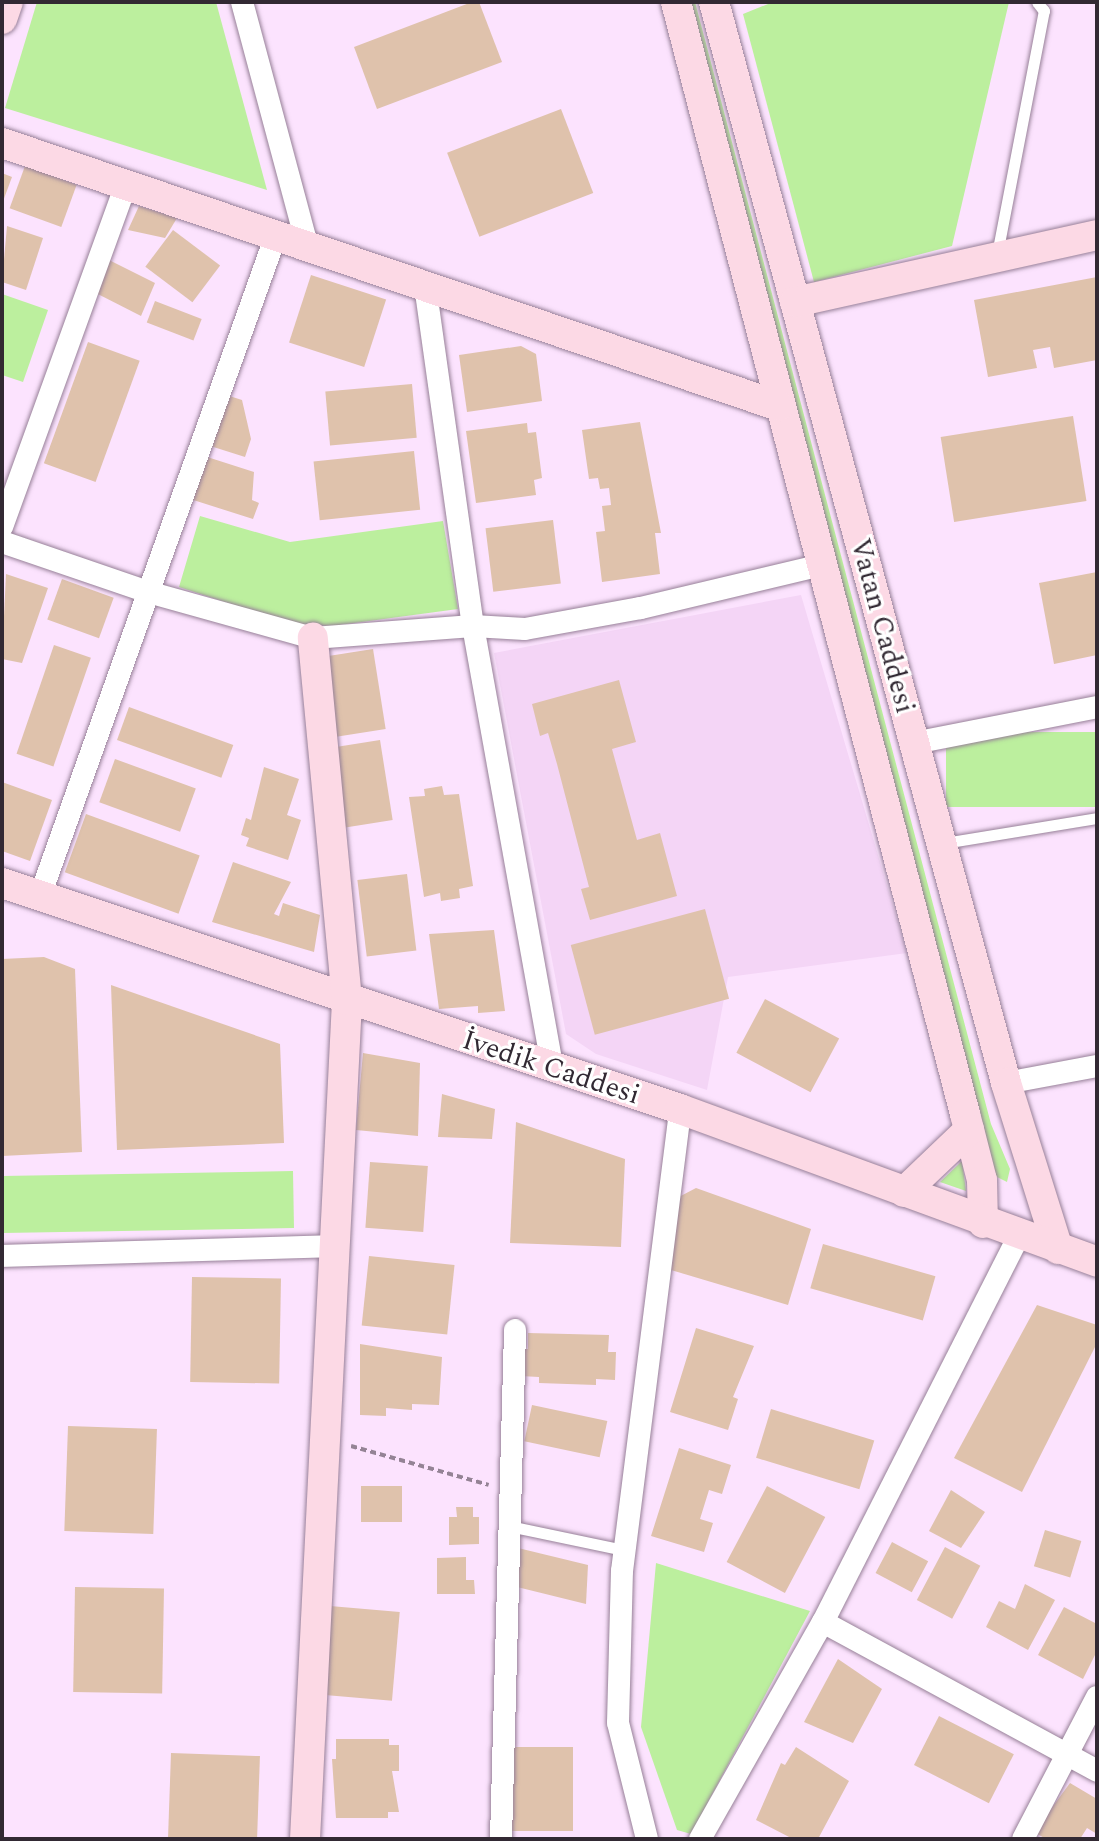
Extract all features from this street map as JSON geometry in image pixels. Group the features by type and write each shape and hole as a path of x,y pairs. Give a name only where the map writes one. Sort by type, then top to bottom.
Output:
{"main road":[{"path":"2,19 8,2"},
{"name":"Vatan Caddesi","path":"676,2 982,1180 983,1223"},
{"name":"Vatan Caddesi","path":"718,4 795,302 1006,1083 1058,1249"},
{"path":"2,143 779,406"},
{"path":"795,302 1097,235"},
{"path":"305,1839 347,1000 313,638"},
{"name":"İvedik Caddesi","path":"2,883 553,1070 680,1109 983,1223 1097,1262"},
{"path":"904,1192 969,1130"}],"street":[{"path":"242,2 307,245"},
{"path":"2,527 126,185"},
{"path":"40,896 276,235"},
{"path":"425,285 473,626 553,1070"},
{"path":"2,542 148,592 313,638 473,626 525,629 641,608 821,565"},
{"path":"914,743 1097,707"},
{"path":"1006,1083 1097,1066"},
{"path":"647,1839 618,1723 624,1550 680,1109"},
{"path":"700,1839 823,1622 1019,1236"},
{"path":"2,1256 335,1246"},
{"path":"501,1839 515,1330"},
{"path":"823,1622 1097,1771"},
{"path":"1023,1839 1097,1697"}],"lane":[{"path":"996,257 1044,11 1037,2"},
{"path":"941,844 1097,818"},
{"path":"509,1526 624,1550"}],"path":[{"path":"325,1440 510,1490"}],"shaded area":[{"path":"801,595 907,953 728,977 707,1090 596,1054 566,1034 494,653"}],"green space":[{"path":"37,2 216,2 267,190 5,108"},
{"path":"688,2 695,2 991,1124 1010,1169 1007,1182 995,1176"},
{"path":"773,2 1009,2 952,246 814,282 743,14"},
{"path":"2,294 48,310 23,382 2,375"},
{"path":"200,516 290,542 443,521 458,609 332,626 292,624 179,587"},
{"path":"946,732 1097,732 1097,807 946,807"},
{"path":"962,1161 966,1191 940,1182"},
{"path":"293,1171 294,1228 3,1233 2,1176"},
{"path":"656,1563 810,1611 691,1834 677,1830 641,1727"}],"building":[{"path":"479,2 502,62 377,109 354,47"},
{"path":"561,109 593,193 479,237 447,153"},
{"path":"25,166 77,185 61,227 10,208"},
{"path":"2,173 12,177 2,204"},
{"path":"139,206 177,218 165,238 128,230"},
{"path":"7,226 43,238 26,290 2,282"},
{"path":"173,230 220,266 192,302 145,267"},
{"path":"109,260 155,283 141,316 88,289"},
{"path":"311,275 386,299 364,367 289,343"},
{"path":"1097,277 1097,360 1054,368 1050,347 1033,350 1037,368 988,377 974,300"},
{"path":"155,301 202,319 193,340 147,322"},
{"path":"88,342 140,361 96,482 44,463"},
{"path":"521,346 536,354 542,401 467,412 459,355"},
{"path":"412,384 417,438 330,445 325,392"},
{"path":"220,393 242,400 251,439 245,457 204,444"},
{"path":"1073,416 1086,501 954,522 941,437"},
{"path":"640,422 661,533 655,533 660,574 602,582 596,532 605,531 602,506 611,505 609,488 600,489 598,478 589,479 582,430"},
{"path":"527,423 528,433 536,432 542,478 534,480 536,495 476,503 466,431"},
{"path":"414,451 420,510 320,520 314,462"},
{"path":"201,455 254,472 252,500 259,503 253,519 187,498"},
{"path":"553,520 561,584 493,592 486,528"},
{"path":"1097,572 1097,655 1054,664 1039,583"},
{"path":"6,574 48,588 22,663 2,659"},
{"path":"62,579 114,598 99,638 47,619"},
{"path":"54,645 91,658 53,766 17,754"},
{"path":"373,649 386,729 328,738 316,658"},
{"path":"619,680 636,742 612,749 637,840 660,833 677,896 590,920 581,889 589,887 557,764 548,733 540,736 532,704"},
{"path":"129,707 233,745 221,778 117,740"},
{"path":"380,740 393,820 342,828 330,748"},
{"path":"115,759 196,788 180,832 99,802"},
{"path":"264,767 299,779 287,815 301,820 288,860 246,846 249,838 241,835 246,818 251,820"},
{"path":"2,782 52,800 30,861 2,851"},
{"path":"442,786 444,795 459,794 473,886 459,889 460,898 441,901 440,893 424,897 409,797 425,796 424,789"},
{"path":"86,814 200,855 178,914 65,872"},
{"path":"233,862 291,882 274,914 279,916 283,903 320,915 314,952 212,922"},
{"path":"407,874 416,950 367,957 357,880"},
{"path":"705,909 729,999 595,1035 571,945"},
{"path":"494,930 505,1011 478,1013 478,1006 439,1009 429,934"},
{"path":"44,957 75,969 82,1152 2,1156 2,959"},
{"path":"111,985 280,1044 284,1143 117,1150"},
{"path":"765,999 839,1038 811,1092 736,1053"},
{"path":"363,1053 420,1063 418,1136 356,1130"},
{"path":"442,1094 495,1109 492,1139 438,1137"},
{"path":"516,1122 625,1159 621,1247 510,1243"},
{"path":"370,1162 428,1166 423,1232 365,1228"},
{"path":"696,1188 811,1229 788,1305 671,1270 673,1200"},
{"path":"823,1244 935,1276 923,1320 810,1288"},
{"path":"369,1256 455,1265 447,1335 362,1326"},
{"path":"192,1277 281,1279 279,1384 190,1382"},
{"path":"1037,1305 1097,1325 1097,1343 1022,1492 954,1458"},
{"path":"696,1328 754,1346 733,1397 738,1399 728,1430 670,1412"},
{"path":"528,1333 609,1335 608,1352 616,1352 615,1380 596,1379 596,1385 539,1383 539,1377 520,1376 521,1349 528,1349"},
{"path":"360,1344 442,1357 439,1405 412,1404 412,1410 386,1408 386,1416 360,1415"},
{"path":"532,1405 607,1421 600,1457 524,1441"},
{"path":"771,1409 874,1441 859,1489 756,1458"},
{"path":"68,1426 157,1429 153,1534 64,1531"},
{"path":"679,1448 731,1465 722,1494 709,1490 700,1519 713,1523 704,1552 651,1536"},
{"path":"361,1486 402,1486 402,1522 361,1522"},
{"path":"767,1486 825,1517 785,1593 727,1562"},
{"path":"951,1490 985,1512 961,1548 929,1531"},
{"path":"456,1507 473,1507 473,1517 479,1517 479,1544 449,1545 449,1517 457,1517"},
{"path":"1045,1530 1081,1541 1070,1577 1034,1566"},
{"path":"892,1542 928,1561 912,1592 876,1573"},
{"path":"945,1547 980,1566 952,1619 917,1600"},
{"path":"518,1548 588,1565 586,1604 517,1587"},
{"path":"466,1557 466,1580 474,1580 475,1594 437,1594 437,1558"},
{"path":"1025,1584 1055,1600 1028,1650 986,1627 999,1601 1015,1609"},
{"path":"75,1587 164,1589 162,1694 73,1692"},
{"path":"330,1606 400,1612 392,1701 322,1695"},
{"path":"1064,1607 1097,1624 1097,1651 1083,1679 1038,1655"},
{"path":"838,1659 882,1689 853,1743 804,1722"},
{"path":"939,1716 1014,1754 989,1803 914,1765"},
{"path":"336,1739 389,1739 389,1745 399,1745 399,1771 392,1771 399,1812 388,1812 388,1818 336,1818 332,1759 336,1759"},
{"path":"510,1747 573,1747 573,1831 510,1831"},
{"path":"796,1747 849,1781 818,1839 793,1839 756,1820 781,1763 785,1765"},
{"path":"171,1753 260,1756 257,1839 168,1839"},
{"path":"1070,1783 1097,1799 1097,1834 1087,1828 1080,1839 1046,1839 1034,1832"}]}
